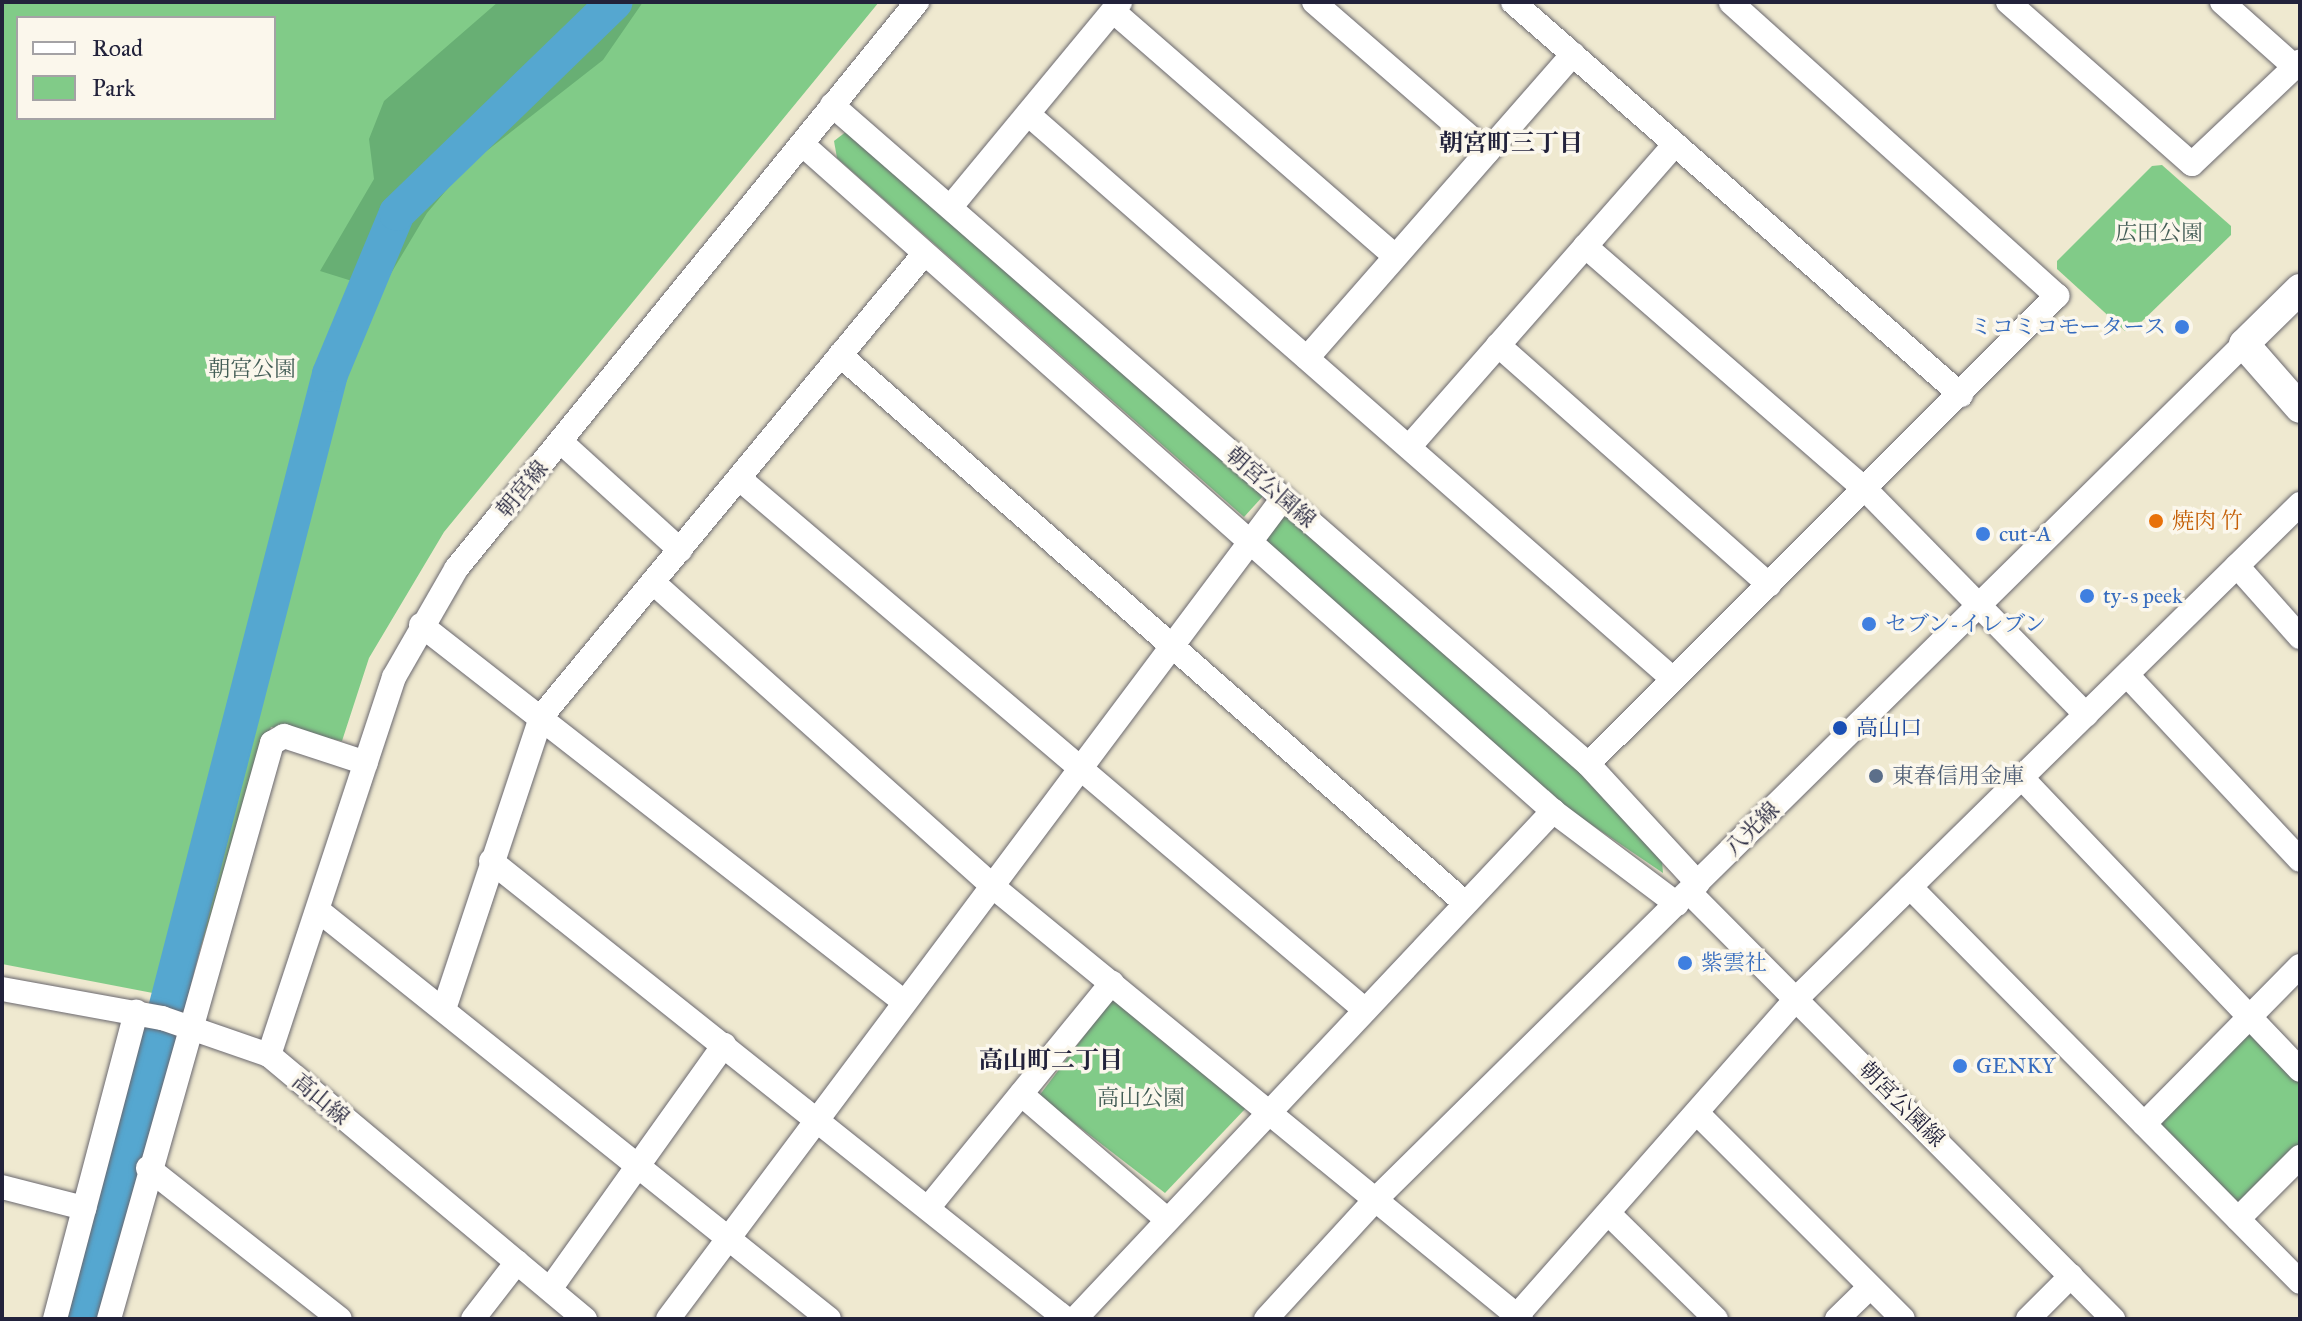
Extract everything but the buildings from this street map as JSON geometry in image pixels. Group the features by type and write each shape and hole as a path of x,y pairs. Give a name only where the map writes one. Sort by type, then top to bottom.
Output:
{"main road":[{"path":"2300,289 2244,344 2300,408"}],"street":[{"name":"朝宮線","path":"269,1055 394,677 421,625 456,569 917,2"},
{"path":"1314,2 1487,152"},
{"path":"1513,2 1961,395"},
{"path":"1588,764 2057,296 1731,2"},
{"path":"2008,2 2192,164 2297,65 2222,2"},
{"path":"953,204 1116,6 1395,256"},
{"path":"1307,358 1573,54"},
{"name":"朝宮公園線","path":"832,105 953,204 1588,764 1688,893 1797,998 2113,1319"},
{"path":"1028,114 1673,679"},
{"name":"朝宮公園線","path":"802,144 1553,811 1688,893"},
{"path":"1409,447 1675,144"},
{"path":"1585,246 1865,489 2086,715"},
{"path":"444,1009 541,717 656,585 680,550 741,480 924,254"},
{"name":"八光線","path":"1266,1319 1377,1198 2244,344"},
{"path":"1498,345 1769,585"},
{"path":"840,355 1465,903"},
{"path":"561,442 680,550"},
{"path":"741,480 1364,1009"},
{"path":"668,1319 1079,766 1283,498"},
{"path":"656,585 991,885 1377,1198 1517,1318 1797,998 2300,504"},
{"path":"2237,566 2300,637"},
{"path":"421,625 904,1002"},
{"path":"2127,675 2300,860"},
{"path":"114,1316 177,1022 272,743 284,736 366,763"},
{"path":"2022,778 2300,1070"},
{"path":"1075,1319 1165,1218 1553,811"},
{"path":"491,861 1066,1319"},
{"path":"1910,887 2300,1282"},
{"path":"319,911 640,1164 829,1319"},
{"path":"2144,1124 2300,966"},
{"path":"928,1208 1112,982"},
{"name":"高山線","path":"2,989 177,1022 269,1055 585,1319"},
{"path":"55,1319 136,1012"},
{"path":"550,1289 724,1045"},
{"path":"1021,1094 1165,1218"},
{"path":"1697,1113 1903,1319"},
{"path":"2238,1219 2300,1157"},
{"path":"148,1168 340,1319"},
{"path":"2,1187 84,1208"},
{"path":"1609,1214 1716,1319"},
{"path":"473,1319 517,1262"},
{"path":"2028,1319 2071,1276"},
{"path":"1837,1319 1870,1287"}],"green space":[{"name":"朝宮公園","path":"2,2 879,2 444,532 369,658 342,741 271,727 184,999 2,964"},
{"path":"498,2 643,2 603,60 466,167 427,213 381,290 320,271 374,179 369,139 384,101"},
{"path":"847,131 1264,495 1244,517 837,158 834,141"},
{"name":"広田公園","path":"2162,165 2231,226 2231,235 2133,330 2125,331 2057,269 2057,261 2152,166"},
{"path":"1278,508 1564,752 1662,861 1663,873 1558,802 1259,537"},
{"name":"高山公園","path":"1112,999 1244,1101 1245,1109 1165,1193 1039,1096"},
{"path":"2247,1032 2300,1077 2300,1144 2242,1202 2233,1202 2159,1127 2159,1119"}],"waterway":[{"path":"86,1319 330,374 397,213 615,2"}],"place":[{"name":"ミコミコモータース","path":"2182,327"},
{"name":"焼肉 竹","path":"2156,521"},
{"name":"cut-A","path":"1983,534"},
{"name":"ty-s peek","path":"2087,596"},
{"name":"セブン-イレブン","path":"1869,624"},
{"name":"高山口","path":"1840,728"},
{"name":"東春信用金庫","path":"1876,776"},
{"name":"紫雲社","path":"1685,963"},
{"name":"GENKY","path":"1960,1066"}],"district":[{"name":"朝宮町三丁目","path":"1511,144"},
{"name":"高山町二丁目","path":"1051,1061"}]}
